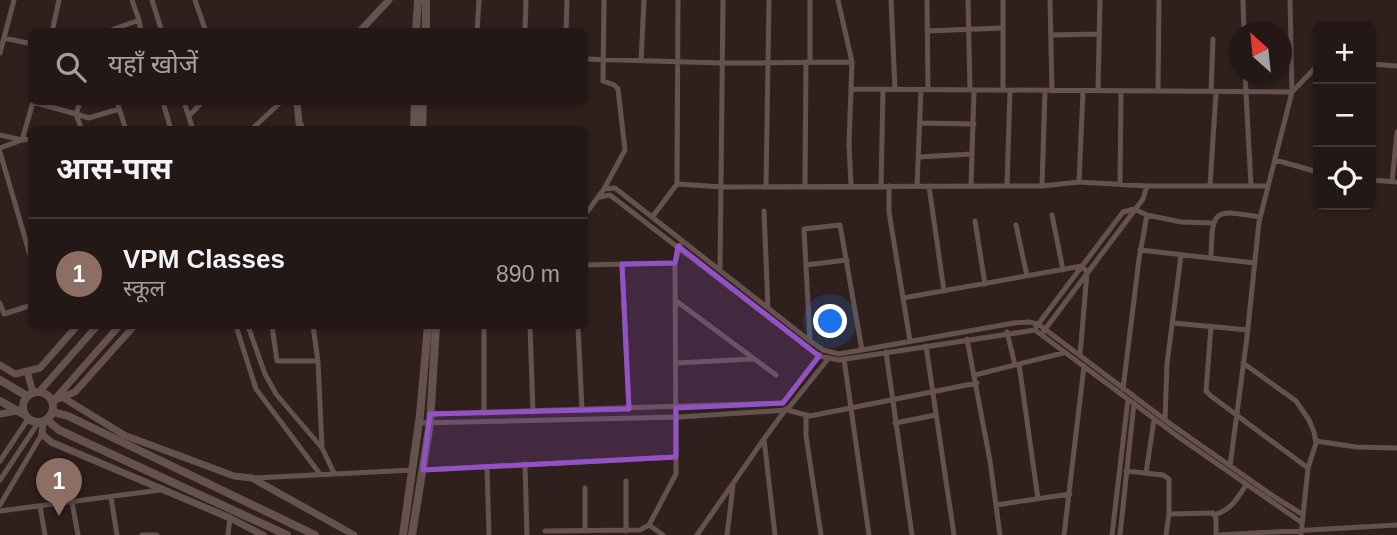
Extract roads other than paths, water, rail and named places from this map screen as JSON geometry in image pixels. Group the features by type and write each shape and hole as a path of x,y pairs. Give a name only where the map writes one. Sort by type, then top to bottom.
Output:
{"main road":[{"path":"416,28 418,0"},
{"path":"426,0 426,28"},
{"path":"414,126 415,105"},
{"path":"422,126 423,105"},
{"path":"403,535 413,470 428,329"},
{"path":"412,535 430,419 436,329"},
{"path":"0,380 33,394 46,394 53,401 53,412 43,422"},
{"path":"24,415 23,405 33,394"},
{"path":"0,401 24,415 287,535"},
{"path":"53,412 68,416 315,535"}],"street":[{"path":"0,53 15,0"},
{"path":"53,28 59,0"},
{"path":"132,0 140,28"},
{"path":"152,0 161,28"},
{"path":"195,0 205,28"},
{"path":"363,28 389,0"},
{"path":"477,28 479,0"},
{"path":"525,28 526,0"},
{"path":"566,28 567,0"},
{"path":"588,211 600,197 623,155 625,145 618,89 614,85 604,83 604,0"},
{"path":"641,61 643,0"},
{"path":"653,216 677,184 678,0"},
{"path":"719,277 723,0"},
{"path":"766,186 769,0"},
{"path":"805,185 810,0"},
{"path":"838,0 850,42 852,61 849,144 851,185"},
{"path":"891,0 895,90"},
{"path":"917,186 927,0"},
{"path":"968,0 974,124 971,186"},
{"path":"1003,0 1007,186"},
{"path":"1042,186 1049,90 1050,0"},
{"path":"1098,91 1100,0"},
{"path":"1157,91 1159,0"},
{"path":"1243,0 1244,21"},
{"path":"1230,466 1260,217 1292,92 1290,0"},
{"path":"0,20 10,17"},
{"path":"117,28 139,20"},
{"path":"927,31 1003,28"},
{"path":"1051,34 1099,34"},
{"path":"4,38 28,43"},
{"path":"1210,186 1213,38"},
{"path":"588,59 722,63 852,61"},
{"path":"1376,64 1397,66"},
{"path":"852,89 1292,92 1313,70"},
{"path":"1245,84 1251,186"},
{"path":"881,186 884,89"},
{"path":"1079,182 1083,91"},
{"path":"1120,184 1121,91"},
{"path":"28,248 0,150 22,140 32,105"},
{"path":"44,105 89,118 119,109"},
{"path":"79,105 76,114 80,126"},
{"path":"118,105 125,126"},
{"path":"164,105 171,126"},
{"path":"185,105 191,126"},
{"path":"189,116 199,105"},
{"path":"255,126 278,105"},
{"path":"298,105 301,126"},
{"path":"920,123 974,124"},
{"path":"1376,180 1394,182 1397,132"},
{"path":"0,135 28,139"},
{"path":"919,157 972,154"},
{"path":"1275,160 1313,171"},
{"path":"677,184 722,187 1042,186 1079,182 1147,186 1267,186"},
{"path":"889,186 889,212 910,341"},
{"path":"929,186 944,291"},
{"path":"1043,333 1143,199 1147,186"},
{"path":"604,189 615,188 653,216 810,341 821,353"},
{"path":"600,197 610,195 821,353 844,359 1036,327 1123,212 1134,208 1147,215 1181,222 1213,223"},
{"path":"764,211 768,307"},
{"path":"1211,258 1215,217 1232,212 1260,217"},
{"path":"1052,215 1063,270"},
{"path":"1120,535 1140,250 1147,215"},
{"path":"975,221 985,284"},
{"path":"810,341 804,229 840,225 862,350"},
{"path":"1016,225 1027,276"},
{"path":"545,531 639,530 649,525 676,474 675,263 678,246 684,241"},
{"path":"1140,250 1255,263"},
{"path":"1165,419 1167,364 1181,255"},
{"path":"806,265 846,261"},
{"path":"588,265 675,263"},
{"path":"622,264 629,409"},
{"path":"903,298 1082,266"},
{"path":"1064,535 1084,368 1082,358 1087,272 1082,266"},
{"path":"675,300 776,375"},
{"path":"0,303 4,314 28,307"},
{"path":"697,535 764,439 830,356 1029,322 1063,353 1301,523"},
{"path":"1173,323 1248,330"},
{"path":"1211,327 1206,391 1308,468"},
{"path":"0,365 15,373 40,368 74,329"},
{"path":"33,394 94,329"},
{"path":"53,401 116,329"},
{"path":"53,401 75,392 131,329"},
{"path":"237,329 256,389 320,474"},
{"path":"249,329 265,374 276,394 322,447 334,473"},
{"path":"272,329 277,360 317,361"},
{"path":"313,329 322,447"},
{"path":"484,329 484,413"},
{"path":"530,329 533,412"},
{"path":"578,329 582,410"},
{"path":"1007,332 1017,364 1038,499"},
{"path":"1043,333 1302,514"},
{"path":"967,339 977,383 1000,535"},
{"path":"926,346 954,535"},
{"path":"886,352 912,535"},
{"path":"783,403 821,353"},
{"path":"975,375 1063,353"},
{"path":"676,363 753,359"},
{"path":"844,359 869,535"},
{"path":"1243,363 1296,401 1309,420 1316,441 1308,468 1301,533"},
{"path":"27,371 33,394"},
{"path":"419,419 676,417 787,410 806,415 977,383"},
{"path":"62,397 124,435 234,477 413,470"},
{"path":"430,419 484,413 783,403"},
{"path":"783,403 787,410"},
{"path":"1112,535 1131,403"},
{"path":"0,414 24,415 0,461"},
{"path":"806,415 806,436 821,535"},
{"path":"895,423 936,415"},
{"path":"1146,473 1154,420"},
{"path":"0,505 42,434 43,422"},
{"path":"0,480 43,422"},
{"path":"42,434 51,442 230,518 263,535"},
{"path":"764,439 775,535"},
{"path":"1316,441 1356,447 1397,448"},
{"path":"423,470 676,457"},
{"path":"525,464 527,535"},
{"path":"487,467 489,535"},
{"path":"1126,471 1163,475 1169,479 1166,535"},
{"path":"252,478 354,535"},
{"path":"626,481 626,531"},
{"path":"727,535 734,482"},
{"path":"1169,514 1214,515 1224,512 1233,506 1246,485"},
{"path":"585,488 585,531"},
{"path":"0,512 163,490"},
{"path":"996,505 1070,494"},
{"path":"111,497 117,535"},
{"path":"72,502 78,535"},
{"path":"40,506 45,535"},
{"path":"1214,515 1218,535 1301,533 1397,525"},
{"path":"228,535 230,518"},
{"path":"649,525 663,535"},
{"path":"142,535 157,535"}],"place":[{"name":"VPM Classes","path":"59,516"}]}
